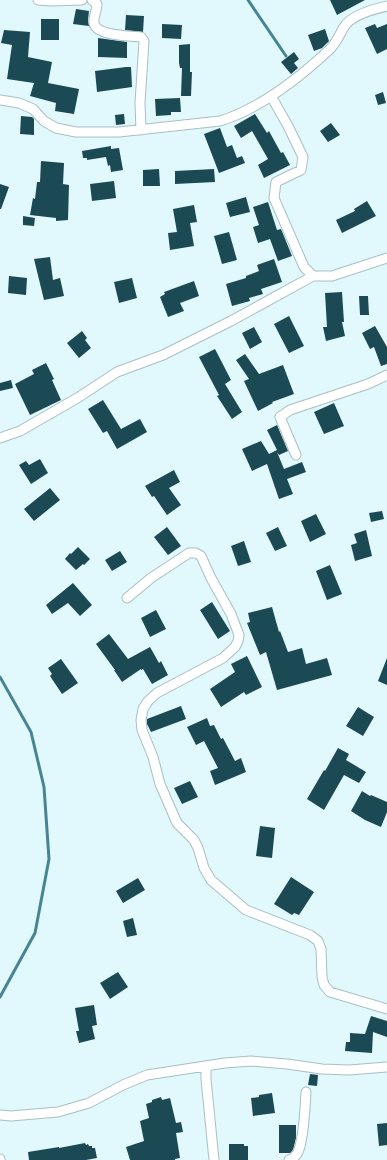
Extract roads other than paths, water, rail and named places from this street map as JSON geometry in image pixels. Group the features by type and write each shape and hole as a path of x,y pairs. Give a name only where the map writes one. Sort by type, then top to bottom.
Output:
{"street":[{"path":"38,0 82,0"},
{"path":"92,0 97,4 94,21 95,25 99,29 121,36 141,37 144,41 140,103 141,130"},
{"path":"0,100 19,103 33,109 44,121 56,128 76,132 119,132 220,121 230,118 271,96 293,81 330,49 337,41 344,26 349,21 382,5"},
{"path":"271,96 303,156 301,170 276,182 274,198 304,267 313,276"},
{"path":"0,438 20,431 79,397 117,372 169,351 231,321 313,276 332,276 387,258"},
{"path":"296,455 280,417 290,410 368,384 387,375"},
{"path":"127,598 151,578 189,554 196,553 201,556 211,578 231,614 239,635 238,641 235,647 223,658 157,693 148,701 141,720 142,730 153,757 160,784 177,823 196,844 204,868 211,880 246,910 310,935 318,941 321,949 322,978 324,985 330,992 387,1009"},
{"path":"0,1115 11,1116 58,1112 89,1103 123,1085 147,1075 225,1063 251,1061 322,1069 349,1070 387,1066"},
{"path":"206,1066 214,1160"},
{"path":"289,1160 297,1154 300,1144 306,1092"}],"waterway":[{"path":"248,0 286,56"},
{"path":"0,677 31,732 44,787 49,859 35,933 0,997"}]}
